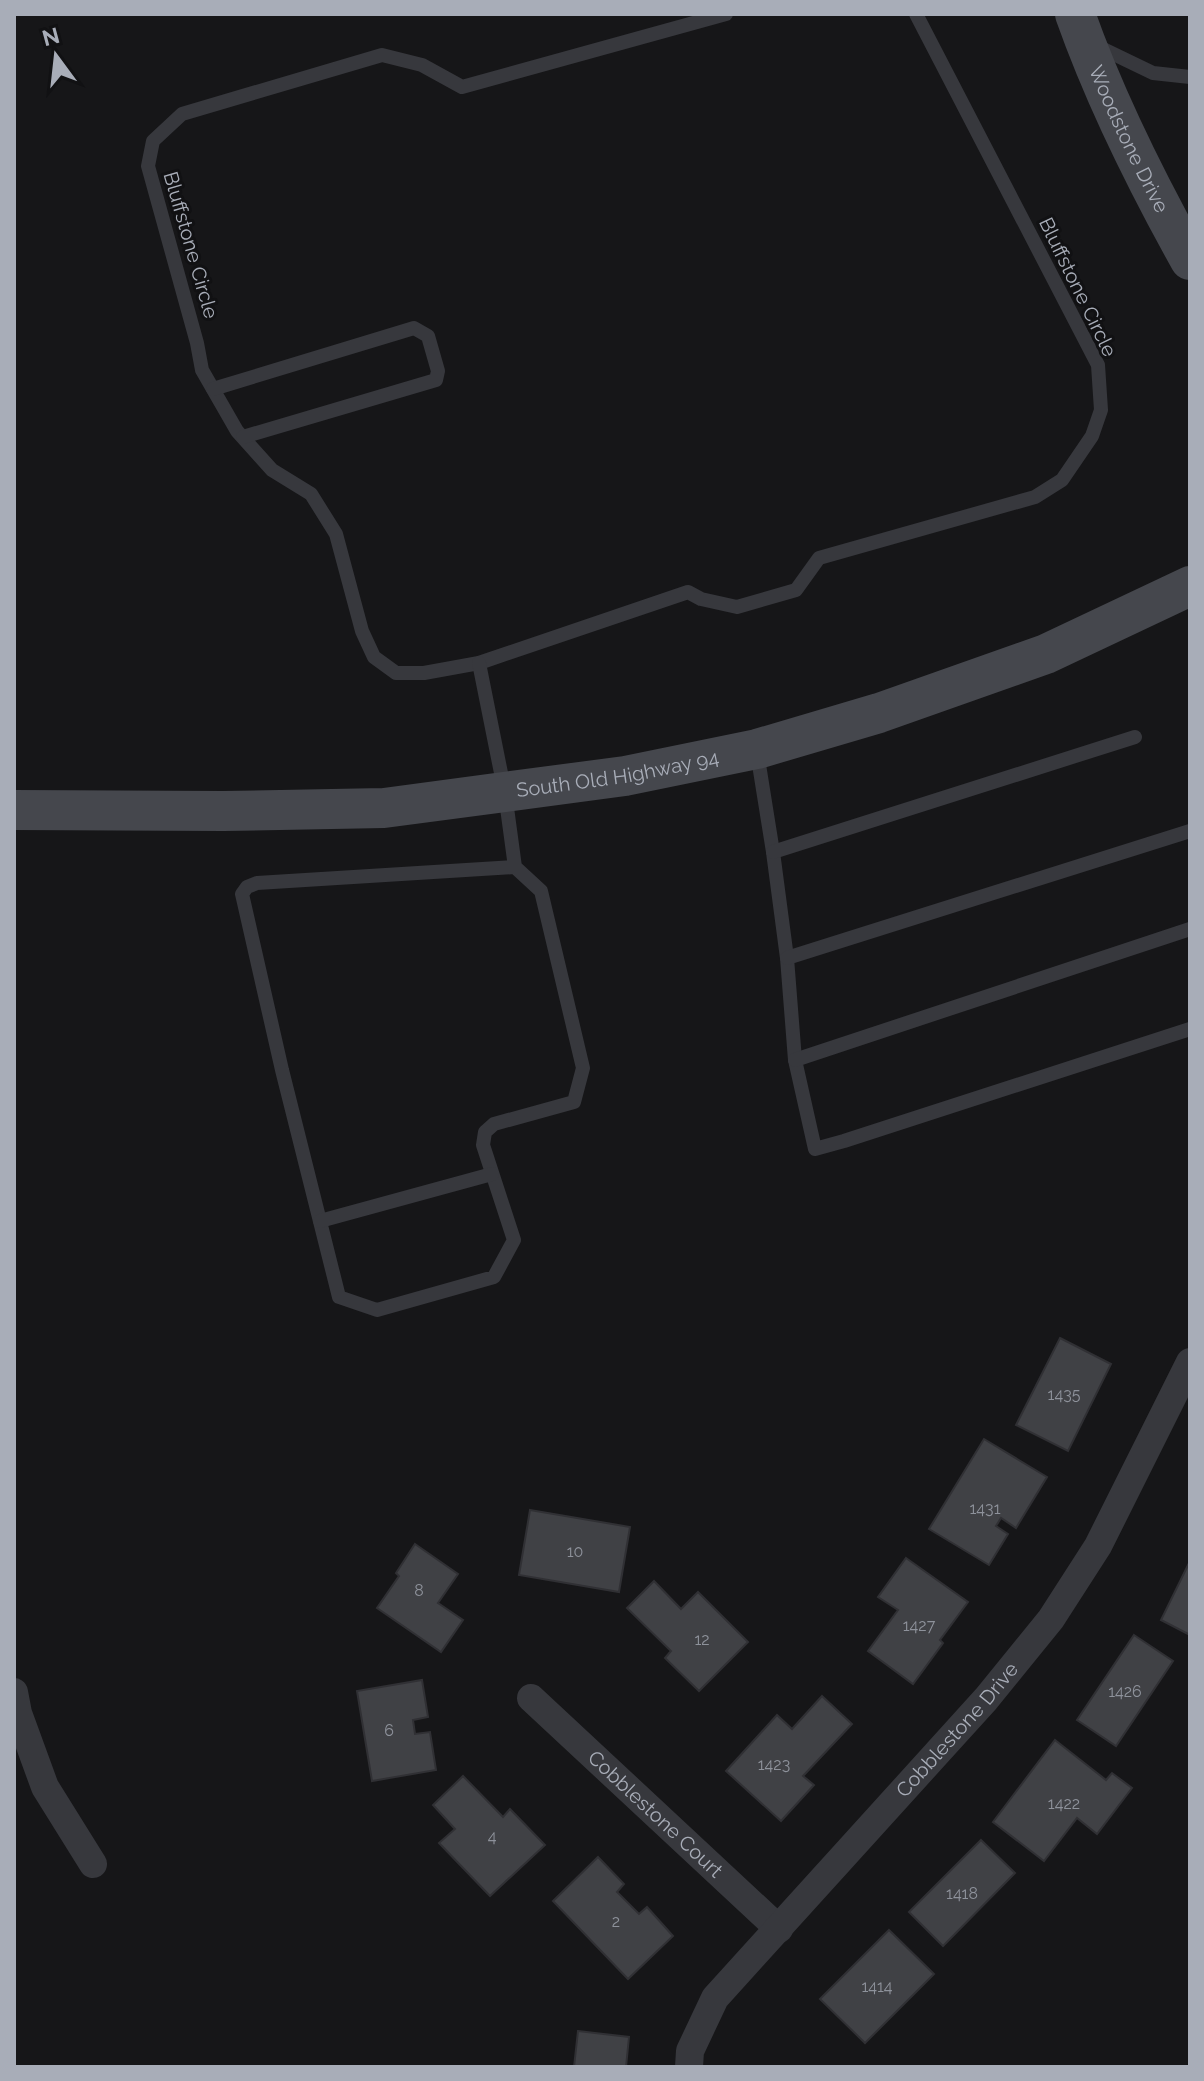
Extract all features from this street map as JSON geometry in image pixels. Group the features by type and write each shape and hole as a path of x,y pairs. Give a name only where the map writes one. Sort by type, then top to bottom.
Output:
{"main road":[{"name":"Woodstone Drive","path":"1080,27 1095,69 1120,122 1190,260"},
{"name":"South Old Highway 94","path":"14,810 384,808 625,776 757,749 879,713 1046,654 1190,586"}],"street":[{"name":"Cobblestone Drive","path":"689,2067 690,2051 715,1998 986,1699 1051,1619 1098,1546 1190,1362"},
{"path":"14,1692 18,1713 45,1787 93,1864"},
{"name":"Cobblestone Court","path":"531,1698 779,1929"}],"lane":[{"name":"Bluffstone Circle","path":"726,14 462,87 422,65 382,55 182,114 153,141 148,166 202,370 243,437 272,470 311,494 336,534 362,631 374,657 396,673 424,673 479,663 688,592 701,599 737,607 796,590 819,558 1035,497 1062,480 1092,436 1101,410 1098,365 916,14"},
{"path":"1080,27 1153,73 1190,77"},
{"path":"213,389 414,328 428,336 438,371 436,380 243,437"},
{"path":"479,663 505,793 515,867 541,891 583,1068 574,1102 494,1124 485,1132 483,1145 514,1240 494,1277 377,1310 339,1297 242,894 247,887 257,883 515,867"},
{"path":"773,852 1135,737"},
{"path":"757,749 787,958 795,1060 815,1149 1190,1029"},
{"path":"787,958 1190,831"},
{"path":"795,1060 1190,929"},
{"path":"320,1221 492,1174"}],"building":[{"path":"1060,1338 1111,1364 1068,1451 1016,1425"},
{"path":"984,1439 1047,1477 1016,1528 1001,1518 996,1526 1008,1534 989,1565 929,1529"},
{"path":"530,1510 630,1527 619,1592 519,1575"},
{"path":"415,1544 458,1574 438,1603 463,1620 441,1652 377,1608 399,1576 396,1573"},
{"path":"906,1558 968,1602 913,1684 868,1651 898,1610 878,1597"},
{"path":"1190,1561 1190,1635 1161,1620"},
{"path":"654,1581 681,1609 698,1592 748,1642 699,1691 665,1658 671,1651 627,1608"},
{"path":"1134,1635 1173,1661 1116,1746 1077,1720"},
{"path":"422,1680 428,1717 413,1720 415,1734 430,1732 436,1770 372,1781 357,1691"},
{"path":"822,1696 852,1724 803,1776 814,1785 781,1821 726,1771 777,1715 792,1729"},
{"path":"1055,1740 1106,1780 1112,1773 1132,1788 1097,1834 1077,1818 1044,1861 993,1822"},
{"path":"463,1776 503,1817 510,1809 545,1845 490,1896 439,1843 455,1829 433,1805"},
{"path":"981,1840 1015,1873 943,1946 909,1912"},
{"path":"598,1857 624,1884 617,1892 639,1914 647,1907 673,1936 628,1979 553,1901"},
{"path":"889,1930 934,1974 865,2043 820,1999"},
{"path":"578,2031 629,2037 626,2067 574,2067"}]}
